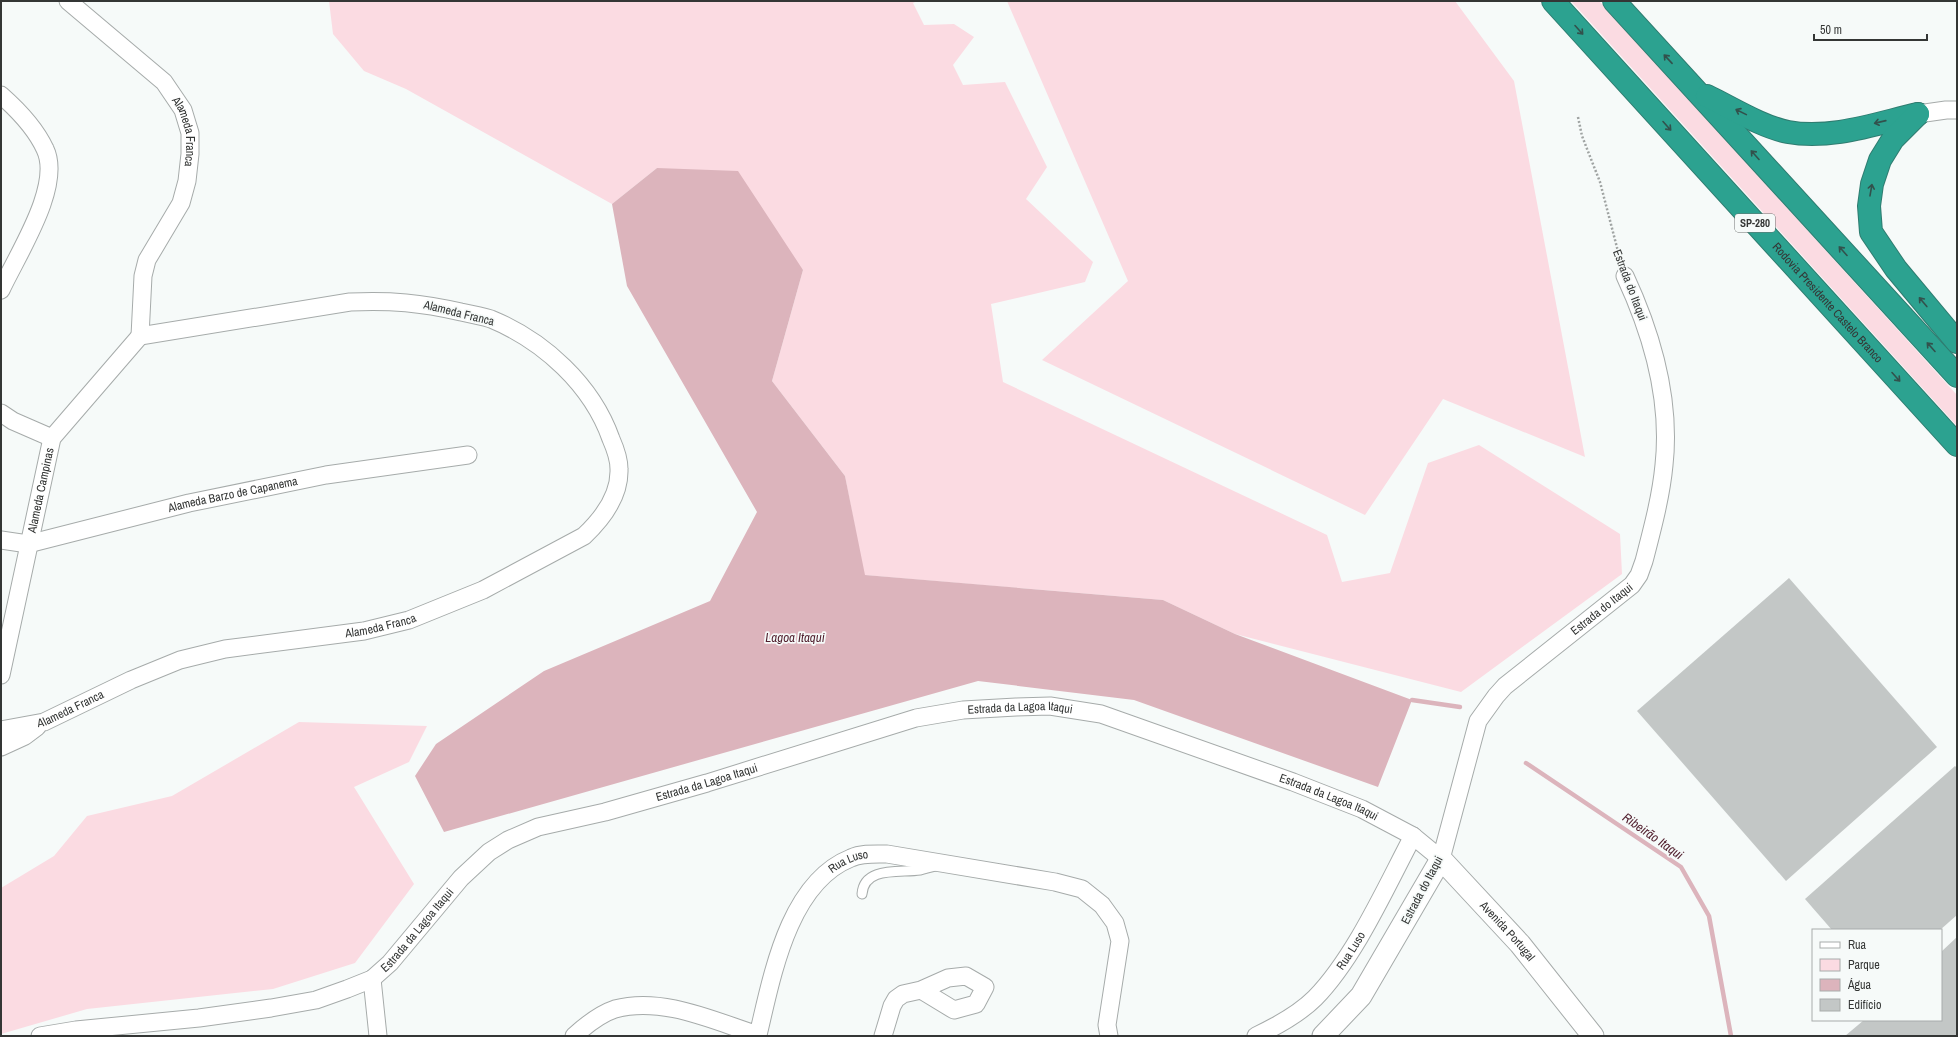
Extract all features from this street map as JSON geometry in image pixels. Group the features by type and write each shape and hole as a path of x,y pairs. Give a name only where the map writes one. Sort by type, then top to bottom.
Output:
{"highway":[{"name":"Rodovia Presidente Castelo Branco","path":"1553,1 1957,445"},
{"path":"1614,1 1957,376"},
{"path":"1696,90 1771,127 1789,132 1830,132 1918,114"},
{"path":"1918,114 1894,139 1880,160 1872,184 1869,206 1871,232 1896,270 1957,342"}],"street":[{"name":"Alameda Franca","path":"1,730 44,722 131,680 180,660 226,649 364,631 409,620 483,590 584,536 597,524 606,512 617,486 619,468 615,450 607,427 594,402 562,364 520,333 489,319 427,304 365,302 258,316 140,336 143,276 147,260 181,203 187,181 190,154 190,133 183,110 164,82 68,1"},
{"path":"1,95 20,113 34,130 45,149 49,164 45,195 39,214 1,290"},
{"path":"1918,114 1957,110"},
{"name":"Estrada do Itaqui","path":"1323,1036 1361,996 1441,859 1478,721 1485,709 1505,686 1632,585 1644,561 1664,465 1665,409 1658,370 1647,330 1637,302 1625,276"},
{"name":"Alameda Campinas","path":"1,675 52,438 140,336"},
{"path":"1,413 13,421 52,438"},
{"name":"Alameda Barzo de Capanema","path":"1,540 28,544 189,504 326,475 468,454"},
{"name":"Estrada da Lagoa Itaqui","path":"40,1036 76,1030 199,1018 316,1000 372,979 390,963 410,941 461,878 489,852 508,840 538,827 606,812 700,785 916,718 962,710 1016,706 1050,706 1101,714 1362,808 1413,836"},
{"path":"1,747 24,736 44,722"},
{"name":"Avenida Portugal","path":"1413,836 1441,859 1520,944 1593,1036"},
{"name":"Rua Luso","path":"1256,1036 1290,1018 1315,999 1330,980 1356,943 1413,836"},
{"name":"Rua Luso","path":"574,1036 586,1025 613,1010 631,1006 660,1007 689,1013 758,1035 782,944 797,912 824,874 852,857 868,854 887,854 948,863 1055,882 1082,890 1102,905 1115,923 1120,941 1107,1025 1110,1036"},
{"path":"372,979 378,1036"},
{"path":"883,1036 892,1006 896,999 904,994 922,990"}],"lane":[{"path":"862,894 866,881 878,873 919,870 948,863"}],"path":[{"name":"Estrada do Itaqui","path":"1578,117 1582,136 1600,182 1616,251 1625,276"}],"green space":[{"path":"329,1 917,1 913,3 924,25 954,24 974,37 953,65 963,85 1005,82 1047,167 1026,199 1093,262 1085,282 991,304 1003,382 1327,535 1342,582 1390,573 1428,463 1479,445 1620,534 1622,574 1461,692 1235,634 1163,600 864,575 845,476 772,381 803,270 657,168 612,204 406,89 364,71 333,34"},
{"path":"1007,1 1455,1 1514,81 1585,457 1443,399 1365,515 1042,360 1128,281"},
{"path":"1571,1 1599,1 1957,395 1957,426"},
{"path":"299,722 427,726 409,762 354,787 414,884 355,963 273,989 87,1009 1,1034 1,888 54,856 87,816 172,796"}],"water":[{"name":"Lagoa Itaqui","path":"657,168 738,171 803,270 772,381 845,476 865,575 1163,600 1235,634 1412,700 1378,787 1134,700 978,681 444,832 415,776 436,744 544,671 710,601 757,512 627,286 612,204"}],"building":[{"path":"1789,578 1937,747 1786,881 1637,711"},
{"path":"1955,766 1957,768 1957,915 1941,929 1831,929 1805,899"},
{"path":"1957,937 1957,1036 1845,1036 1863,1021 1942,1021 1942,951"}],"waterway":[{"name":"Ribeirão Itaqui","path":"1412,700 1460,707"},
{"name":"Ribeirão Itaqui","path":"1526,763 1681,867 1709,916 1731,1036"}]}
